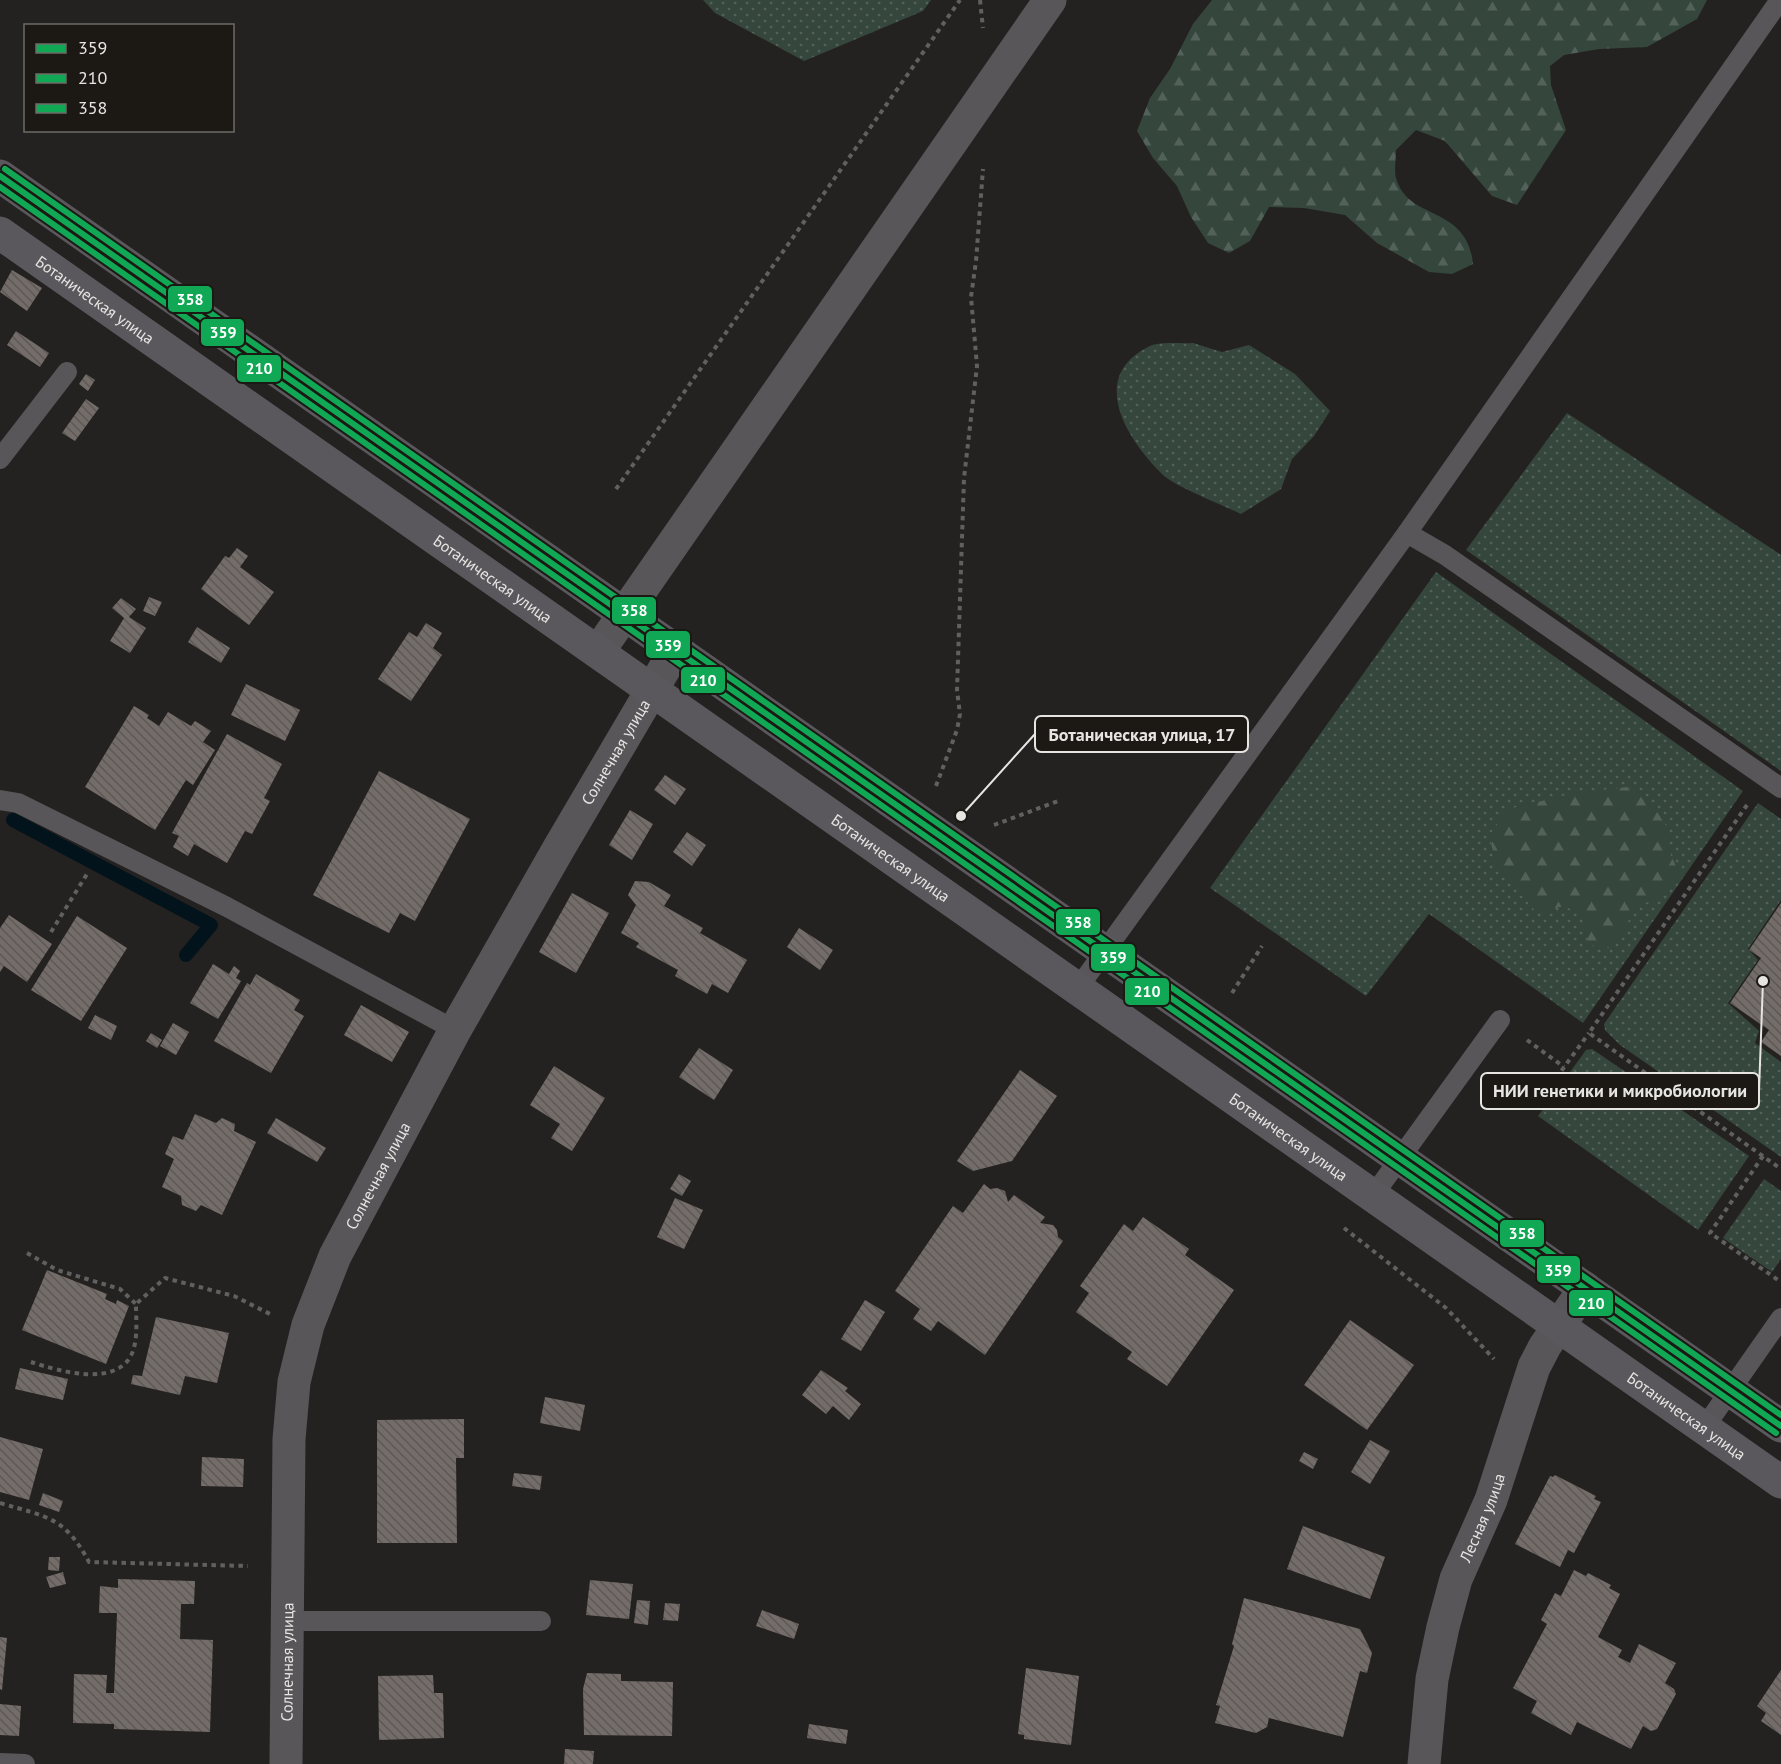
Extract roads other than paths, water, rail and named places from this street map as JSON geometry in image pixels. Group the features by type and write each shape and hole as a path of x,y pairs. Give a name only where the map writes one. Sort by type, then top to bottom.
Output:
{"street":[{"path":"598,652 1050,0"},
{"path":"0,176 1781,1426"},
{"name":"Ботаническая улица","path":"0,233 1781,1482"},
{"name":"Солнечная улица","path":"286,1764 290,1428 294,1382 308,1325 335,1256 456,1030 676,649"},
{"name":"Лесная улица","path":"1424,1764 1432,1679 1456,1579 1494,1491 1534,1367 1585,1288"}],"lane":[{"path":"1078,988 1407,533 1780,0"},
{"path":"0,459 67,372"},
{"path":"1407,533 1445,555 1773,784"},
{"path":"0,800 18,803 227,907 456,1030"},
{"path":"1372,1197 1500,1020"},
{"path":"1704,1428 1781,1318"},
{"path":"287,1621 541,1621"},
{"path":"0,1763 25,1764"}],"waterway":[{"path":"13,820 211,925 186,955"}],"place":[{"name":"Ботаническая улица, 17","path":"961,816"},
{"name":"НИИ генетики и микробиологии","path":"1763,981"}]}
